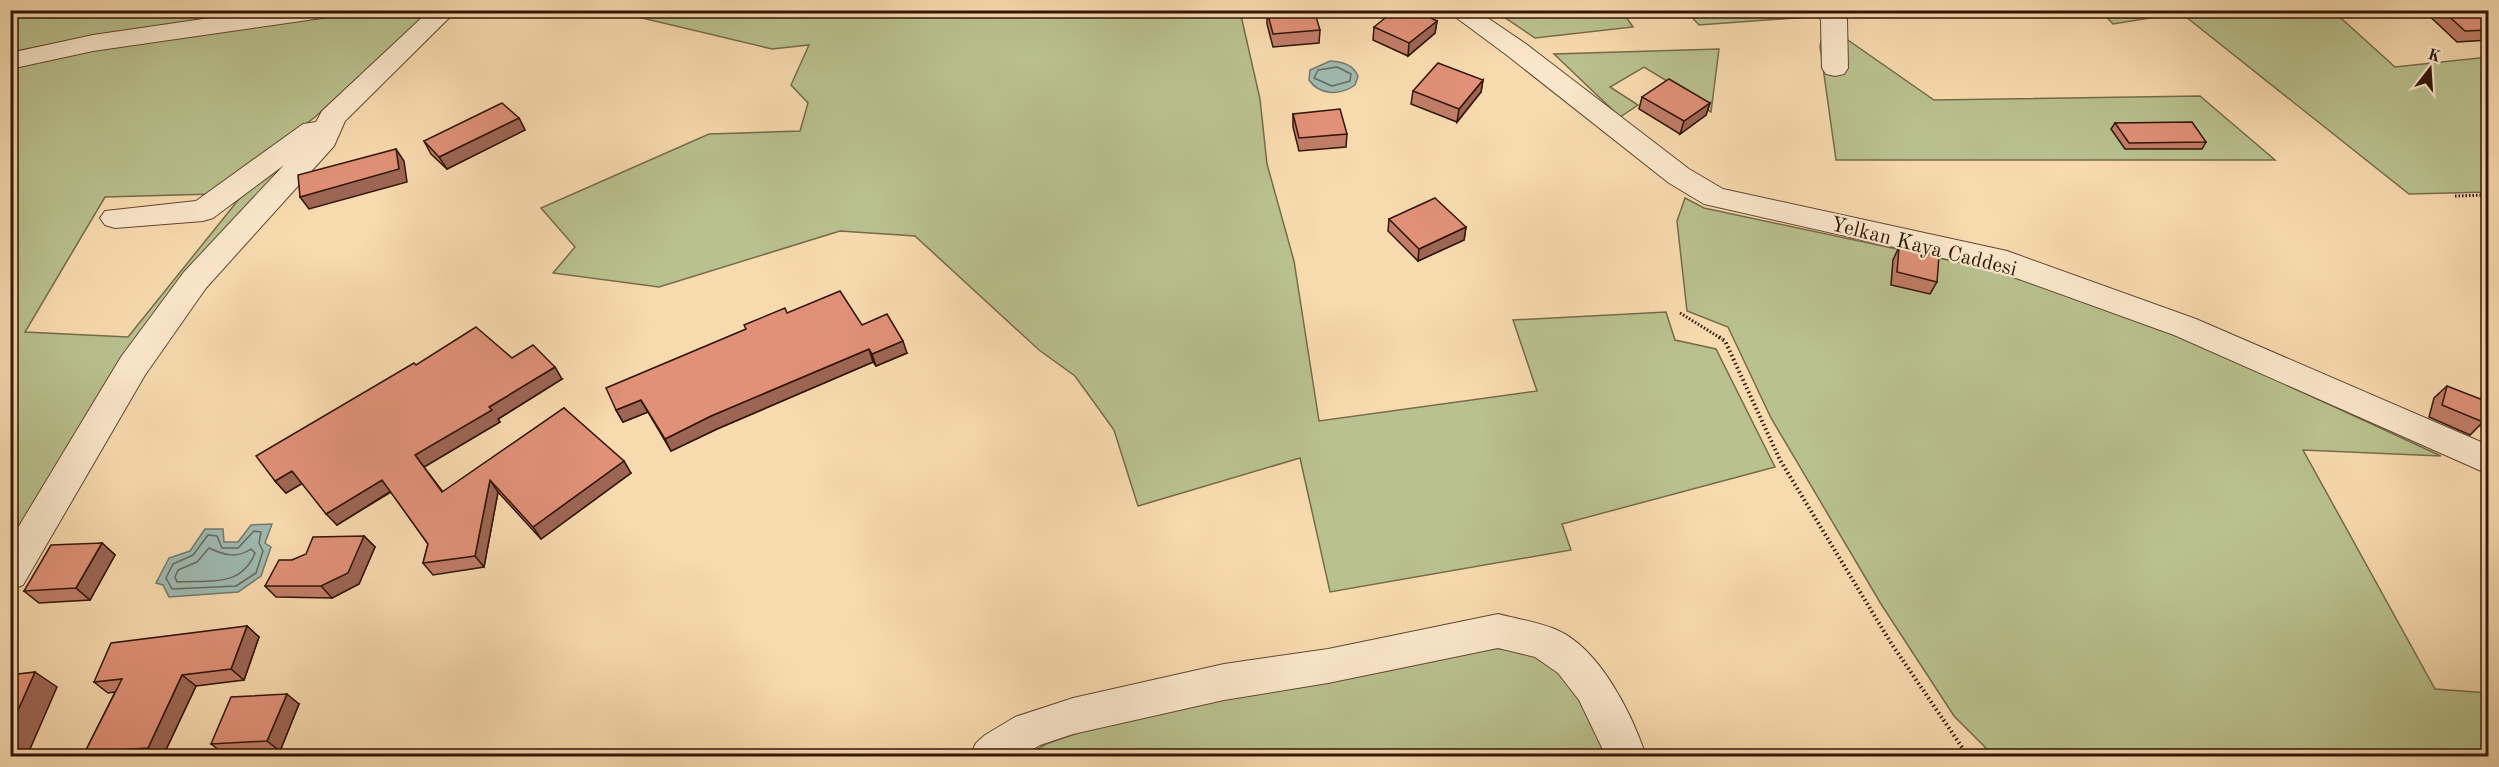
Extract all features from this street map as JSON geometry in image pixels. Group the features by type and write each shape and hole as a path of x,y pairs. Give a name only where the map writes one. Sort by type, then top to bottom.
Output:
{"street":[{"path":"10,62 93,43 322,10"},
{"name":"Yelkan Kaya Caddesi","path":"1458,10 1517,50 1679,176 1714,197 1996,259 2185,327 2488,460"},
{"path":"1827,10 1834,19 1836,68"},
{"path":"115,218 204,211 332,117 443,11"},
{"path":"10,574 133,366 195,280 324,140 332,117"},
{"path":"990,756 1029,730 1105,708 1213,684 1328,666 1498,632 1545,643 1572,662 1593,687 1626,756"}],"path":[{"path":"2455,196 2488,195"},
{"path":"1680,313 1725,342 1780,460 1891,643 1968,756"}],"green space":[{"path":"2178,10 2181,13 2113,24 2101,11"},
{"path":"2196,10 2333,11 2395,67 2488,57 2488,192 2409,194 2181,13"},
{"path":"10,11 286,11 88,37 11,52"},
{"path":"361,11 426,11 427,15 315,117 214,194 105,197 25,332 128,337 243,194 295,159 11,544 11,65 132,42"},
{"path":"1240,11 1260,99 1267,164 1294,261 1319,421 1537,391 1513,320 1666,312 1675,340 1716,349 1775,467 1562,524 1571,550 1330,592 1300,458 1138,506 1114,430 1075,376 1039,350 915,236 840,231 659,287 553,273 575,247 541,208 709,134 800,131 808,103 791,85 809,45 772,49 617,12"},
{"path":"1495,11 1653,11 1626,17 1633,27 1535,38"},
{"path":"1686,11 1804,11 1808,17 1699,25"},
{"path":"1825,24 1934,100 2200,96 2275,160 1836,160 1820,46"},
{"path":"1719,49 1711,112 1669,87 1672,84 1644,67 1610,87 1638,105 1620,117 1554,54"},
{"path":"1685,198 1704,208 2014,274 2177,334 2441,456 2303,450 2435,689 2488,693 2488,756 1992,756 1954,716 1881,604 1771,418 1728,327 1687,311 1677,221"},
{"path":"1505,642 1542,655 1595,706 1615,756 1026,756 1046,744 1121,718"}],"water":[{"path":"1330,61 1350,66 1358,76 1355,85 1343,91 1330,92 1313,85 1309,80 1310,70"},
{"path":"272,524 265,543 271,547 261,576 238,592 169,597 163,585 156,583 169,558 190,551 205,529 223,529 224,542 238,542 251,525"}],"building":[{"path":"1314,10 1320,30 1273,34 1267,11"},
{"path":"1395,10 1414,10 1437,21 1409,43 1374,27"},
{"path":"2442,10 2481,10 2488,17 2488,30 2465,31"},
{"path":"1438,63 1483,80 1459,109 1413,91"},
{"path":"1669,79 1710,103 1684,121 1642,97"},
{"path":"502,103 519,118 439,157 424,141"},
{"path":"1340,109 1347,134 1299,138 1293,114"},
{"path":"2192,122 2206,142 2129,143 2115,123"},
{"path":"396,149 399,169 300,197 298,175"},
{"path":"1435,198 1466,227 1419,249 1389,219"},
{"path":"1899,247 1939,256 1937,282 1897,272"},
{"path":"840,291 862,325 887,314 903,341 872,354 869,349 711,416 665,439 641,400 616,410 606,388 746,329 744,325 785,308 787,313"},
{"path":"476,327 512,358 533,345 555,367 489,407 492,410 415,455 442,492 564,408 624,461 533,527 490,480 475,556 423,563 428,544 382,480 326,514 292,471 275,481 256,456 414,363 416,365"},
{"path":"2447,386 2488,402 2483,422 2442,405"},
{"path":"364,536 348,573 321,586 265,586 279,560 292,560 306,554 313,537"},
{"path":"102,543 76,588 24,591 51,545"},
{"path":"247,626 231,669 182,675 148,748 85,752 122,679 94,682 111,643"},
{"path":"35,672 10,728 10,675"},
{"path":"287,694 267,741 211,744 231,697"}]}
